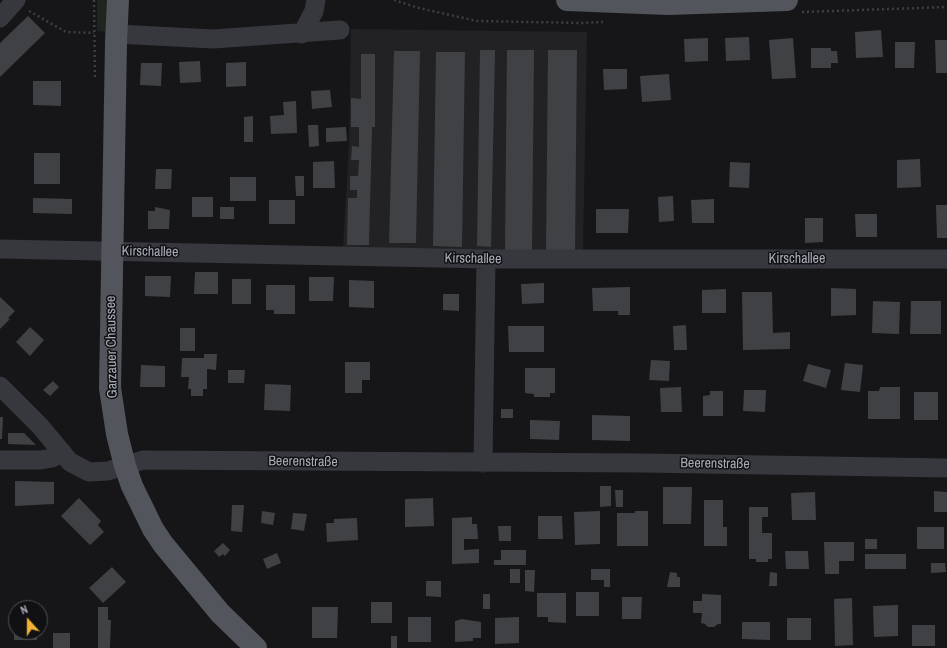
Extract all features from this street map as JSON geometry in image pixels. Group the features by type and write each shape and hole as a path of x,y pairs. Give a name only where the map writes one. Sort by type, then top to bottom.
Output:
{"main road":[{"name":"Garzauer Chaussee","path":"118,0 110,388 125,466 137,498 163,544 248,645"},
{"path":"567,0 668,4 787,0"}],"street":[{"path":"302,34 314,10 316,0"},
{"path":"0,18 16,1"},
{"path":"117,34 213,39 302,34 340,30"},
{"name":"Kirschallee","path":"0,249 486,259 947,259"},
{"path":"483,463 486,259"},
{"name":"Beerenstraße","path":"0,386 40,426 70,462 89,472 108,471 143,460 947,468"},
{"path":"0,460 41,460 52,458 62,452"}],"path":[{"path":"16,1 66,32 117,34"}],"shaded area":[{"path":"97,0 110,0 109,32 97,31"},
{"path":"351,29 587,32 583,252 343,247 349,146"}],"building":[{"path":"28,16 45,33 0,77 0,43"},
{"path":"881,30 883,57 856,58 855,32"},
{"path":"749,37 750,60 726,61 725,38"},
{"path":"708,38 708,61 685,62 684,39"},
{"path":"793,38 796,78 772,79 769,40"},
{"path":"935,40 947,40 947,73 936,73"},
{"path":"895,42 915,42 914,68 895,68"},
{"path":"811,48 831,48 831,51 837,51 838,63 831,63 831,68 811,68"},
{"path":"480,50 495,50 491,247 477,246"},
{"path":"507,50 534,50 532,252 505,251"},
{"path":"548,50 577,50 575,252 546,252"},
{"path":"394,51 420,51 416,243 389,243"},
{"path":"436,52 465,52 462,247 433,246"},
{"path":"361,54 375,54 375,127 372,127 369,245 347,245 348,198 357,198 357,190 350,190 350,176 358,176 359,160 351,160 352,146 359,147 359,127 351,127 351,98 361,99"},
{"path":"200,61 201,82 180,83 179,62"},
{"path":"246,62 246,86 226,87 226,63"},
{"path":"141,63 162,63 161,86 140,85"},
{"path":"603,69 627,69 627,89 604,90"},
{"path":"669,74 671,100 642,102 640,76"},
{"path":"33,81 61,81 61,106 33,105"},
{"path":"330,90 332,107 312,109 311,91"},
{"path":"296,101 297,133 271,134 270,116 284,115 283,102"},
{"path":"253,116 253,142 244,142 244,117"},
{"path":"308,125 318,125 319,146 309,147"},
{"path":"346,127 347,141 326,142 326,128"},
{"path":"34,153 60,153 60,184 34,184"},
{"path":"920,159 921,187 897,188 897,160"},
{"path":"334,161 335,188 313,188 313,162"},
{"path":"730,162 750,163 749,188 729,187"},
{"path":"156,169 172,169 171,189 155,189"},
{"path":"295,176 304,176 304,196 296,196"},
{"path":"230,177 256,177 256,201 230,201"},
{"path":"673,196 674,221 659,222 658,197"},
{"path":"192,197 213,197 213,217 192,217"},
{"path":"33,198 72,199 72,214 33,213"},
{"path":"714,199 714,223 692,223 691,200"},
{"path":"269,200 295,200 295,224 269,224"},
{"path":"936,205 947,205 947,238 937,238"},
{"path":"155,207 170,210 169,229 148,229 148,211 155,211"},
{"path":"220,207 234,207 234,219 220,219"},
{"path":"596,209 629,209 628,233 596,233"},
{"path":"855,214 877,214 877,237 856,237"},
{"path":"805,218 823,218 823,242 805,243"},
{"path":"195,272 218,272 218,294 194,294"},
{"path":"145,276 171,276 170,297 145,296"},
{"path":"309,277 334,277 333,301 309,301"},
{"path":"232,279 251,279 251,304 232,304"},
{"path":"349,280 374,281 374,308 349,307"},
{"path":"544,283 544,303 522,304 521,284"},
{"path":"266,285 295,285 295,314 274,314 274,310 266,310"},
{"path":"630,287 630,315 618,315 618,311 593,311 592,288"},
{"path":"831,288 856,289 856,315 831,316"},
{"path":"726,289 726,313 702,313 702,290"},
{"path":"742,292 772,292 773,333 790,332 790,349 743,350"},
{"path":"443,294 459,294 459,311 443,310"},
{"path":"0,297 15,311 8,318 10,319 0,329"},
{"path":"873,301 900,302 899,334 872,333"},
{"path":"911,301 941,301 941,334 910,334"},
{"path":"686,325 687,350 674,350 673,326"},
{"path":"508,326 544,326 544,352 509,352"},
{"path":"30,327 44,340 30,356 16,342"},
{"path":"180,328 195,328 195,351 180,351"},
{"path":"204,354 217,354 216,370 207,369 207,389 203,389 203,396 191,396 191,389 188,389 189,377 181,377 182,358 204,358"},
{"path":"651,360 670,361 669,381 649,380"},
{"path":"345,362 370,362 370,380 362,380 362,393 345,393"},
{"path":"845,363 863,365 860,392 841,390"},
{"path":"808,364 831,370 826,388 803,381"},
{"path":"141,365 165,366 165,387 140,387"},
{"path":"525,368 555,368 555,393 550,393 550,397 534,397 534,394 525,393"},
{"path":"228,370 245,370 244,383 228,383"},
{"path":"53,381 59,387 50,396 43,390"},
{"path":"265,384 291,385 290,411 264,410"},
{"path":"681,387 682,412 661,412 660,388"},
{"path":"880,387 900,387 900,419 868,419 868,391 879,391"},
{"path":"744,390 766,390 765,412 743,411"},
{"path":"710,391 723,391 723,416 703,416 703,396 710,395"},
{"path":"914,392 938,392 938,420 914,420"},
{"path":"501,409 513,409 513,418 501,418"},
{"path":"592,415 630,416 630,441 592,440"},
{"path":"0,417 3,417 2,439 0,439"},
{"path":"530,420 560,421 559,440 530,439"},
{"path":"8,433 24,433 36,445 8,444"},
{"path":"15,481 54,482 54,504 15,506"},
{"path":"600,486 611,486 611,506 600,507"},
{"path":"663,487 692,487 691,524 663,524"},
{"path":"615,490 623,490 623,507 616,507"},
{"path":"934,491 947,492 947,512 934,512"},
{"path":"815,492 816,520 792,520 791,493"},
{"path":"79,498 101,521 98,525 104,532 90,545 61,516"},
{"path":"433,498 434,526 405,527 405,499"},
{"path":"704,500 723,500 723,527 727,527 727,546 704,546"},
{"path":"232,505 244,505 242,532 231,531"},
{"path":"749,507 768,507 768,517 762,517 762,533 772,533 772,559 768,559 768,562 756,562 756,559 749,559"},
{"path":"262,511 275,513 273,525 261,523"},
{"path":"600,511 600,544 575,545 574,512"},
{"path":"635,511 648,511 648,546 617,546 617,513 635,513"},
{"path":"293,513 307,514 304,531 291,529"},
{"path":"538,516 562,516 563,539 538,539"},
{"path":"472,517 472,524 477,524 478,539 464,539 464,550 479,549 479,563 452,564 452,518"},
{"path":"357,518 358,540 327,542 326,523 334,523 334,519"},
{"path":"498,526 511,526 511,541 499,541"},
{"path":"917,527 944,527 944,549 917,549"},
{"path":"865,539 877,539 877,549 865,549"},
{"path":"824,542 854,542 854,561 839,561 839,574 825,574"},
{"path":"223,543 230,550 225,556 223,554 219,557 214,551"},
{"path":"501,550 526,550 526,565 494,565 494,560 501,560"},
{"path":"785,551 808,551 809,569 786,569"},
{"path":"277,553 281,563 267,569 263,559"},
{"path":"865,554 906,554 906,569 865,569"},
{"path":"931,563 945,563 946,572 931,573"},
{"path":"112,567 126,582 103,603 89,588"},
{"path":"510,569 520,569 520,583 510,583"},
{"path":"591,569 610,569 610,587 604,587 604,580 591,580"},
{"path":"525,570 535,570 534,592 525,591"},
{"path":"670,572 677,573 677,577 680,577 680,587 667,587"},
{"path":"770,572 777,573 777,586 769,586"},
{"path":"426,581 441,581 441,597 426,596"},
{"path":"576,592 599,592 599,616 576,616"},
{"path":"537,593 566,593 566,623 548,622 548,617 537,617"},
{"path":"483,594 490,594 490,609 483,609"},
{"path":"702,594 721,595 721,624 714,627 708,627 701,623 702,613 693,613 693,601 702,601"},
{"path":"622,597 642,597 641,619 622,619"},
{"path":"852,598 853,645 835,646 834,599"},
{"path":"371,602 392,602 392,623 371,623"},
{"path":"898,605 898,636 874,637 873,606"},
{"path":"98,607 108,607 108,620 111,620 110,648 98,648"},
{"path":"312,607 338,607 337,638 312,638"},
{"path":"408,617 431,617 431,642 408,642"},
{"path":"519,617 519,643 495,644 495,618"},
{"path":"787,618 811,618 811,640 787,640"},
{"path":"462,619 481,622 481,638 473,638 473,641 455,642 455,621"},
{"path":"742,622 770,622 770,640 742,639"},
{"path":"912,625 935,625 935,646 912,646"},
{"path":"53,633 70,633 70,648 53,648"},
{"path":"391,636 397,636 397,648 391,648"}]}
